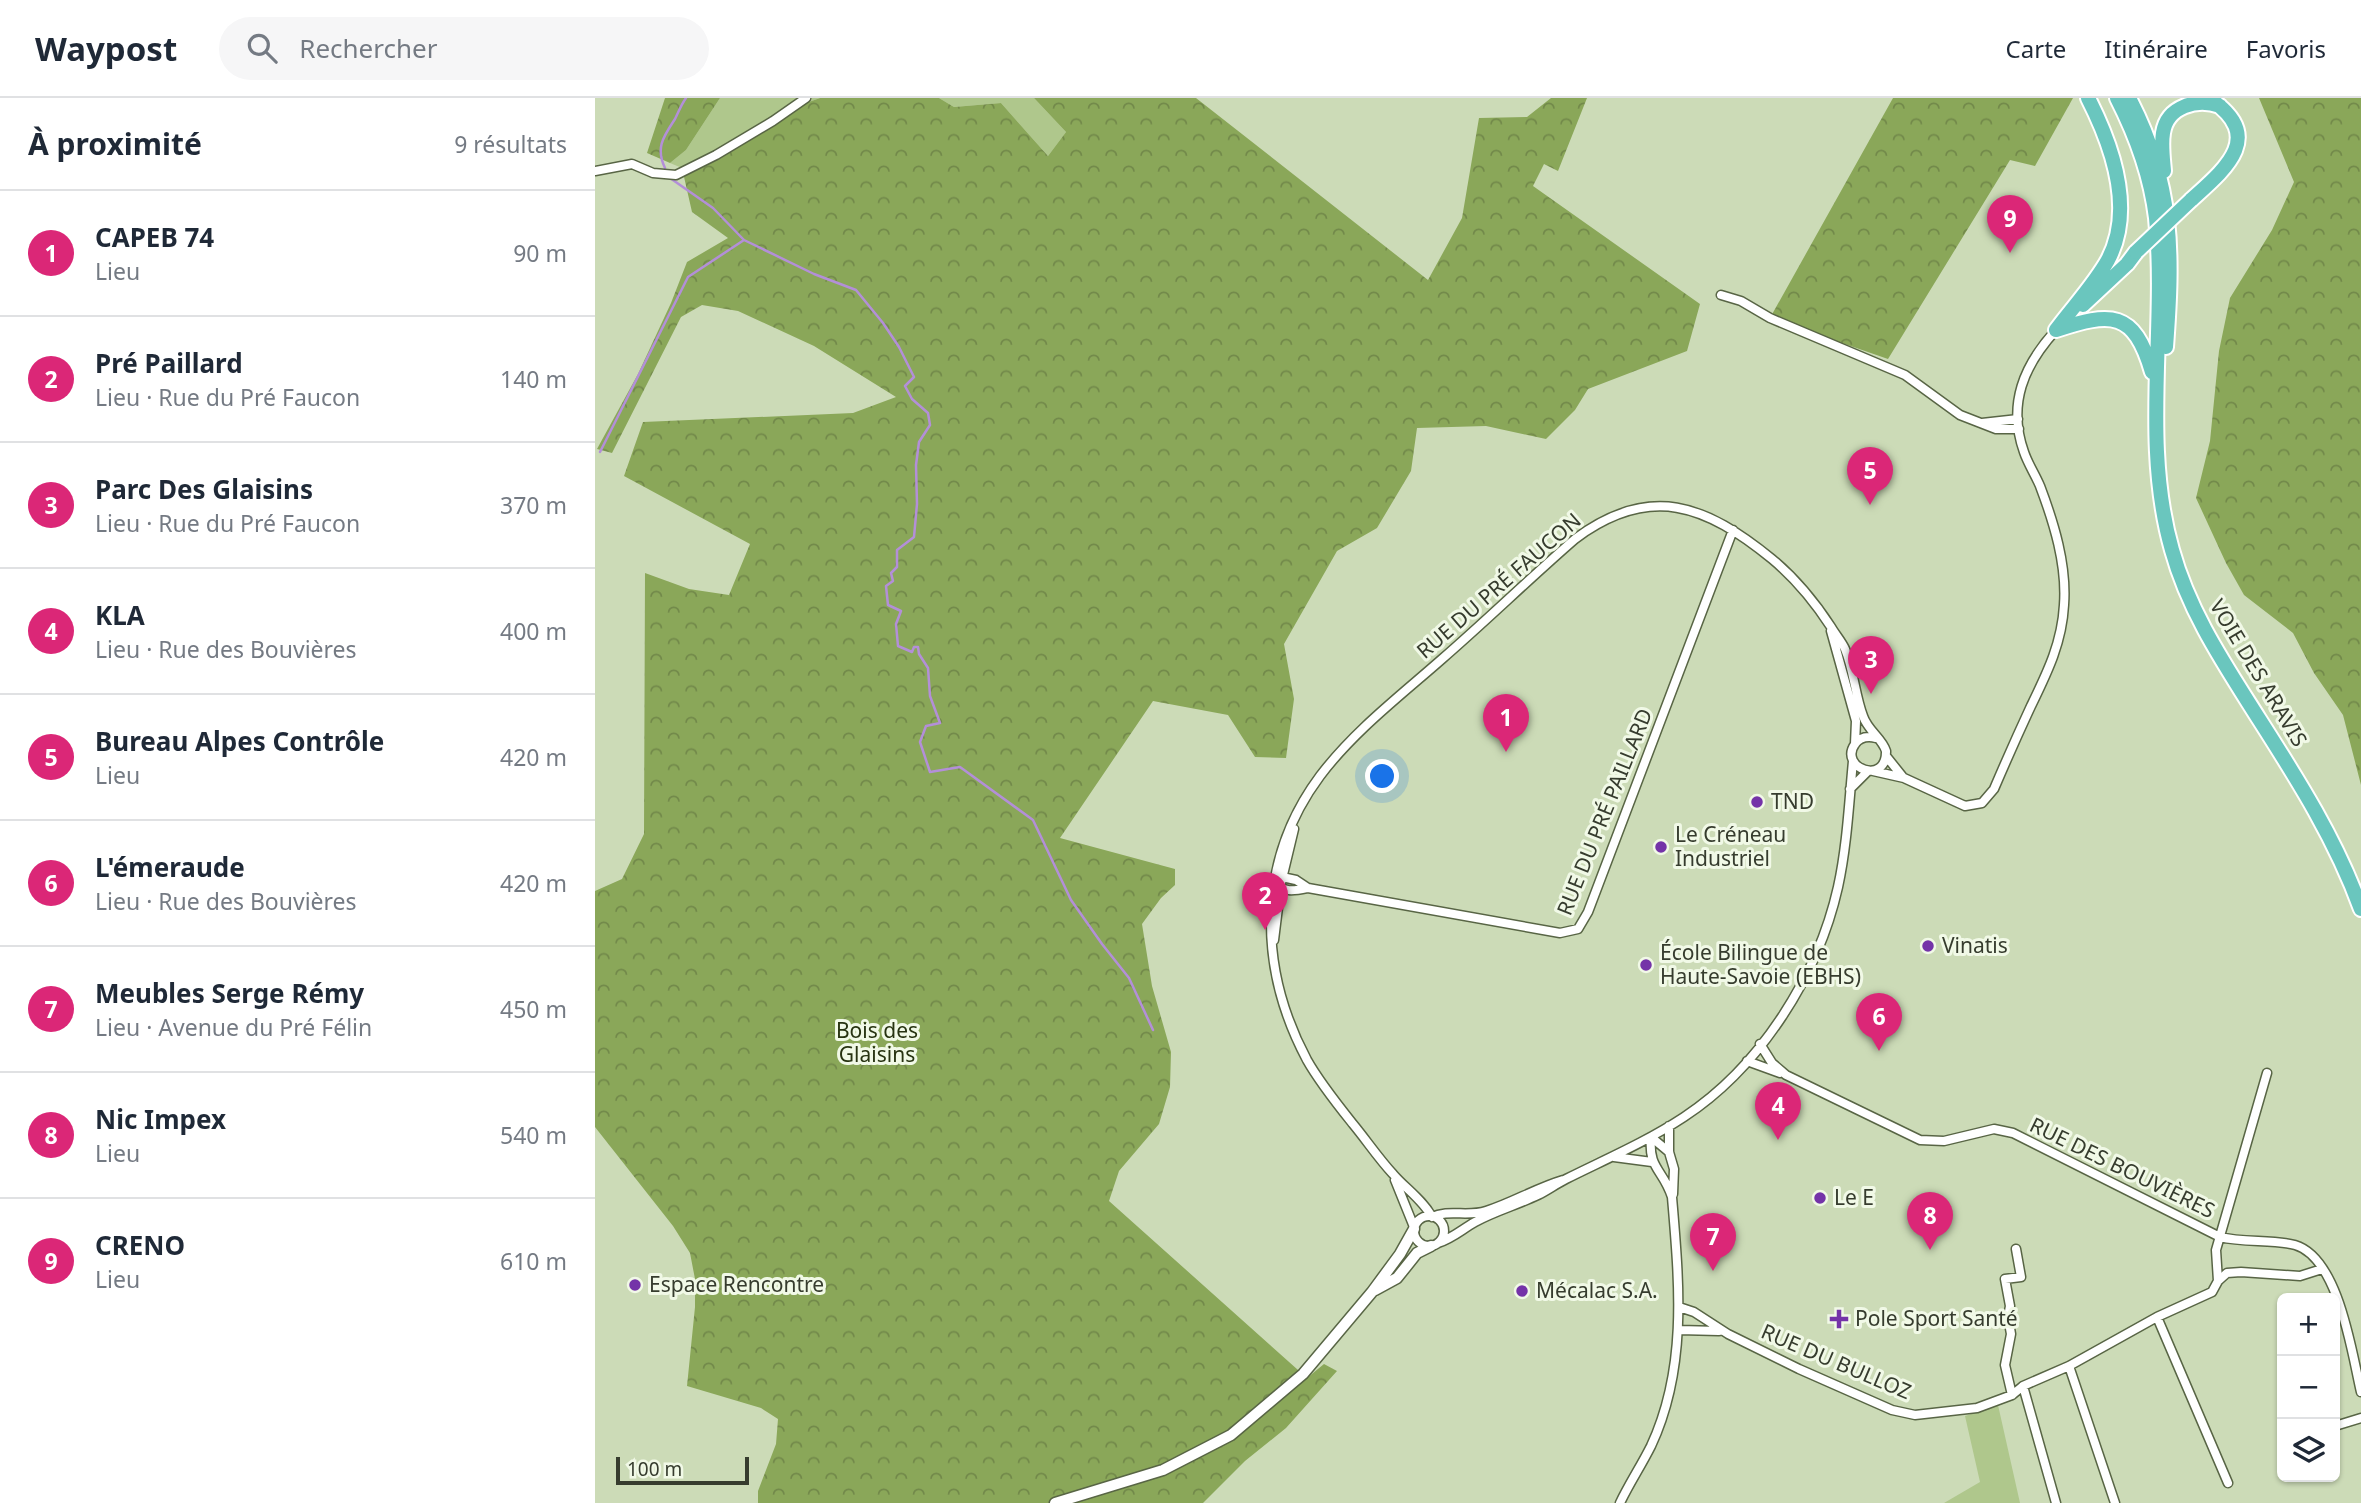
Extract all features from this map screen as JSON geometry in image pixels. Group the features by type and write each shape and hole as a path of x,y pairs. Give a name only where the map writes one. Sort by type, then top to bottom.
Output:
{"highway":[{"path":"2056,330 2108,258 2119,225 2118,185 2105,137 2088,98"},
{"name":"VOIE DES ARAVIS","path":"2117,98 2143,159 2155,216 2158,295 2155,385 2159,483 2165,522 2181,579 2215,649 2299,781 2330,836 2361,909"},
{"name":"VOIE DES ARAVIS","path":"2129,98 2153,155 2168,222 2171,279 2158,446"},
{"path":"2056,330 2226,167 2236,151 2238,136 2229,114 2214,102 2186,105 2172,114 2165,126 2162,148 2168,222"},
{"path":"2108,258 2123,257 2136,252"},
{"path":"2056,330 2097,318 2123,324 2141,341 2155,385"}],"street":[{"path":"595,171 632,164 653,173 676,175 716,155 806,98"},
{"path":"1721,295 1905,375 1951,410 1979,424 1996,429 2019,429"},
{"path":"1853,761 1857,766 1871,771 1904,778 1959,804 1970,806 1986,799 1994,789 2055,654 2064,608 2062,563 2041,490 2024,452 2018,419 2024,374 2037,352 2056,330"},
{"path":"1979,424 2018,419"},
{"name":"RUE DU PRÉ FAUCON","path":"1432,1217 1393,1174 1321,1082 1306,1059 1282,1000 1270,917 1273,881 1283,845 1319,778 1352,739 1587,531 1626,512 1659,507 1696,511 1733,530 1755,545 1801,585 1845,648 1863,719 1875,738"},
{"name":"RUE DU PRÉ PAILLARD","path":"1282,877 1296,880 1308,888 1560,933 1578,929 1588,912 1733,530"},
{"name":"RUE DU PRÉ FAUCON","path":"1829,625 1856,721 1855,745"},
{"path":"1055,1503 1163,1470 1231,1435 1303,1374 1372,1292 1423,1218 1442,1213 1471,1214 1488,1211 1540,1187 1563,1180 1651,1138 1711,1095 1747,1061 1760,1044 1803,979 1823,933 1839,880 1846,839 1855,745 1864,737 1875,738 1884,746 1886,756 1904,778"},
{"path":"1850,789 1882,765 1886,756"},
{"name":"RUE DU PRÉ FAUCON","path":"1273,946 1282,877 1296,820"},
{"path":"1280,889 1273,881 1282,877"},
{"name":"RUE DU PRÉ PAILLARD","path":"1280,889 1292,892 1308,888"},
{"name":"RUE DES BOUVIÈRES","path":"1760,1044 1772,1063 1786,1075"},
{"name":"RUE DES BOUVIÈRES","path":"1747,1061 1786,1075 1920,1140 1944,1141 1994,1129 2020,1136 2220,1237 2295,1245 2309,1253 2331,1281 2339,1299 2361,1392"},
{"path":"2218,1281 2216,1250 2267,1073"},
{"path":"1669,1126 1669,1152 1675,1185 1672,1197"},
{"path":"1651,1138 1669,1152"},
{"path":"1620,1503 1651,1446 1663,1411 1679,1329 1672,1197 1668,1184 1652,1162 1651,1138"},
{"path":"1614,1157 1652,1162"},
{"name":"RUE DU PRÉ FAUCON","path":"1393,1174 1414,1228"},
{"path":"1372,1292 1397,1278 1417,1253 1454,1237 1478,1221 1542,1193 1563,1180"},
{"path":"1414,1228 1417,1240 1423,1245 1434,1245 1443,1237 1443,1229 1439,1221 1432,1217"},
{"path":"2012,1395 2005,1364 2011,1334 2005,1279 2021,1277 2016,1249"},
{"name":"RUE DU BULLOZ","path":"1679,1307 1694,1312 1728,1334 1799,1369 1892,1410 1915,1415 1977,1408 2012,1395 2023,1386 2069,1366 2157,1317 2212,1292 2218,1281 2228,1273 2300,1276 2322,1269"},
{"path":"2157,1317 2228,1483"},
{"name":"RUE DU BULLOZ","path":"1679,1329 1713,1330 1728,1334"},
{"path":"2069,1366 2115,1503"},
{"path":"2023,1386 2056,1503"},
{"path":"2340,1424 2361,1418"}],"green space":[{"path":"665,98 720,98 686,150 670,163 647,153"},
{"path":"720,98 820,98 795,107 682,168 670,163 686,150"},
{"name":"Bois des Glaisins","path":"820,98 939,98 954,107 1001,103 1048,156 1066,132 1034,98 1196,98 1428,280 1462,218 1479,118 1527,117 1551,98 1587,98 1558,171 1544,164 1533,186 1700,304 1687,351 1588,389 1575,410 1546,439 1486,426 1417,428 1411,471 1377,528 1337,551 1284,644 1294,699 1286,758 1255,757 1228,715 1153,701 1060,838 1175,869 1175,885 1161,898 1142,924 1152,986 1171,1052 1170,1087 1159,1124 1119,1171 1109,1201 1307,1378 1324,1364 1337,1371 1286,1428 1245,1461 1203,1503 758,1503 758,1491 776,1444 778,1419 761,1408 687,1386 695,1307 695,1279 690,1253 673,1226 595,1127 595,891 622,879 644,834 645,573 689,589 729,595 750,544 624,476 643,422 853,413 896,397 814,346 738,311 702,305 681,317 612,453 597,449 638,374 687,262 728,238 692,212 682,168 716,155 795,107"},
{"path":"939,98 1034,98 1066,132 1048,156 1001,103 954,107"},
{"path":"1893,98 2073,98 2035,166 2010,160 1888,359 1770,318"},
{"path":"2259,98 2361,98 2361,785 2343,715 2314,673 2293,633 2244,595 2196,498 2210,441 2219,351 2230,298 2272,230 2294,182"},
{"path":"1998,1405 2020,1503 1944,1503 1980,1482 1965,1416"}],"waterway":[{"path":"665,168 661,154 662,142 686,98"},
{"path":"670,178 713,208 744,240 814,274 856,290 899,347 914,377 905,386 912,399 928,413 930,425 919,442 914,537 897,550 897,567 891,573 893,581 886,586 888,605 901,611 896,624 898,646 912,652 914,647 918,647 919,654 928,668 930,696 940,723 926,726 920,742 930,772 960,767 1033,820 1071,900 1129,978 1153,1030"},
{"path":"600,452 688,277 744,240"}],"place":[{"name":"CRENO","path":"2010,253"},
{"name":"Bureau Alpes Contrôle","path":"1870,505"},
{"name":"Parc Des Glaisins","path":"1871,694"},
{"name":"CAPEB 74","path":"1506,752"},
{"name":"TND","path":"1757,802"},
{"name":"Le Créneau Industriel","path":"1661,847"},
{"name":"Pré Paillard","path":"1265,930"},
{"name":"Vinatis","path":"1928,946"},
{"name":"École Bilingue de Haute-Savoie (EBHS)","path":"1646,965"},
{"name":"L'émeraude","path":"1879,1051"},
{"name":"KLA","path":"1778,1140"},
{"name":"Le E","path":"1820,1198"},
{"name":"Nic Impex","path":"1930,1250"},
{"name":"Meubles Serge Rémy","path":"1713,1271"},
{"name":"Espace Rencontre","path":"635,1285"},
{"name":"Mécalac S.A.","path":"1522,1291"},
{"name":"Pole Sport Santé","path":"1839,1319"}]}
